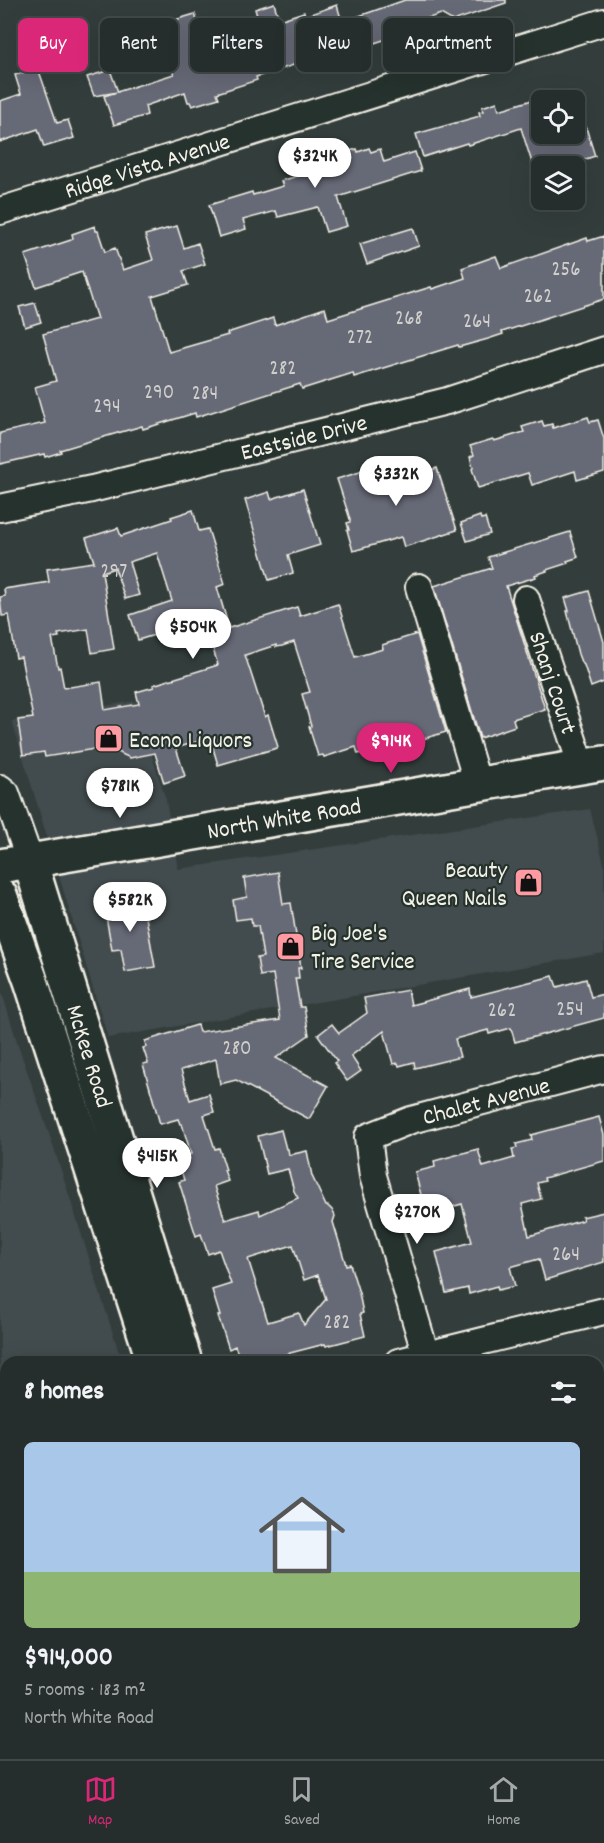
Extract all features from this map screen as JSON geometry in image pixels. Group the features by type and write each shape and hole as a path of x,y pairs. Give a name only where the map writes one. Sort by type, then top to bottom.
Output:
{"main road":[{"name":"North White Road","path":"15,863 593,765"},
{"name":"McKee Road","path":"15,863 183,1356"},
{"name":"McKee Road","path":"0,895 38,1002 152,1356"}],"street":[{"name":"Ridge Vista Avenue","path":"0,211 604,22"},
{"name":"Eastside Drive","path":"0,508 92,489 447,401 604,350"},
{"path":"419,587 478,785"},
{"name":"Shanj Court","path":"526,599 593,765"},
{"name":"McKee Road","path":"0,788 6,794 15,863"},
{"name":"Chalet Avenue","path":"426,1356 373,1176 368,1137 411,1119 604,1069"},
{"path":"438,1356 604,1311"}],"shaded area":[{"path":"135,701 166,800 178,869 590,809 604,864 604,953 108,1038 12,721"},
{"path":"0,986 120,1356 0,1356"}],"building":[{"path":"405,0 506,0 506,3 462,18 448,18 441,14 429,18 383,18 383,40 371,44 371,18 353,18"},
{"path":"274,3 278,18 258,18 255,9"},
{"path":"337,5 341,18 296,18 296,64 284,68 284,18 304,12 305,16"},
{"path":"195,14 196,18 190,18 190,72 272,72 256,77 257,80 217,93 219,98 192,106 185,92 145,106 147,115 114,125 104,96 178,72 178,19"},
{"path":"39,72 57,123 68,120 74,138 44,147 38,129 0,142 0,101 21,94 15,75"},
{"path":"111,72 118,92 94,96 87,77"},
{"path":"531,100 531,144 585,144 585,124 595,156 585,159 585,156 531,156 531,160 521,128 423,157 416,134 480,116 479,112 483,111 482,107 497,102 499,110"},
{"path":"369,148 371,152 380,149 384,162 415,152 421,171 338,197 347,226 326,232 318,207 278,217 276,211 243,220 246,229 219,237 209,205 252,192 253,195 283,186 281,181 304,174 301,164"},
{"path":"95,226 105,252 115,248 123,270 153,260 145,235 177,226 184,248 198,243 205,264 183,271 188,285 152,296 169,352 228,335 227,333 273,318 275,325 325,308 328,319 465,278 462,268 496,256 501,268 587,238 588,241 604,236 604,299 502,332 503,334 488,339 459,347 458,345 354,377 353,373 302,389 300,384 196,417 195,413 143,429 142,426 90,441 45,457 44,454 0,464 0,433 45,423 35,387 56,381 43,334 97,319 82,272 36,287 25,255 71,240 72,234"},
{"path":"413,228 419,246 367,264 360,244"},
{"path":"35,303 41,322 25,327 19,307"},
{"path":"588,417 590,422 598,420 604,439 604,472 577,480 575,471 532,485 528,473 478,488 472,469 470,457 474,455 470,446 524,432 522,427 542,421 544,426 552,424 553,428"},
{"path":"419,463 422,473 437,468 457,530 404,547 401,537 353,551 347,530 349,530 347,523 350,519 337,479 373,468 375,477"},
{"path":"303,489 320,545 288,555 293,573 269,580 245,500 269,492 271,499"},
{"path":"193,510 199,531 208,529 225,584 217,587 229,628 297,607 300,616 338,604 355,657 383,649 382,645 417,634 446,732 406,744 405,741 358,754 356,747 324,757 323,755 318,756 302,694 310,692 294,642 245,655 265,717 268,715 277,748 218,765 210,738 176,748 185,776 164,783 155,753 130,758 107,747 45,757 44,752 23,755 18,720 33,718 21,657 16,658 9,615 2,616 0,597 5,596 4,589 49,582 47,569 94,562 86,538 118,528 121,536 172,519 171,517","holes":["157,553 172,601 130,615 138,640 204,620 218,665 136,692 139,704 105,710 101,682 64,688 52,638 59,637 58,634 88,629 92,653 114,649 102,572 115,568 125,599 139,595 129,562"]},
{"path":"480,516 481,519 485,518 490,534 467,541 461,523"},
{"path":"570,532 578,557 535,575 536,577 506,586 545,709 513,719 515,726 480,738 434,586 492,568 488,557"},
{"path":"589,591 604,642 604,682 591,687 578,654 565,598"},
{"path":"278,872 283,904 291,903 301,968 298,968 299,978 295,978 300,1007 304,1007 309,1035 276,1058 328,1086 309,1119 236,1080 220,1084 216,1059 181,1070 190,1100 209,1094 214,1112 204,1115 215,1149 219,1148 228,1181 214,1186 225,1220 259,1210 260,1215 298,1198 288,1169 267,1174 258,1136 281,1130 289,1155 307,1151 312,1176 326,1206 335,1216 333,1222 346,1265 350,1264 359,1293 363,1313 360,1314 365,1336 281,1356 239,1356 235,1346 229,1349 212,1290 231,1284 219,1250 208,1254 201,1234 196,1236 179,1182 184,1180 178,1160 191,1154 182,1124 178,1119 160,1124 143,1064 148,1063 143,1048 146,1047 145,1041 197,1025 199,1032 280,1020 273,974 260,976 257,958 263,957 258,926 252,926 251,918 236,920 233,900 247,897 244,878","holes":["293,1245 304,1280 318,1275 326,1299 304,1325 299,1313 268,1322 248,1259"]},
{"path":"142,895 155,967 125,972 121,949 112,950 105,911 113,901"},
{"path":"553,976 557,987 586,979 591,997 604,994 604,1018 515,1042 511,1028 489,1034 488,1030 455,1039 460,1057 415,1068 414,1062 399,1066 398,1063 393,1064 384,1031 351,1056 361,1071 347,1081 334,1063 337,1061 318,1035 332,1024 339,1033 367,1013 364,998 408,990 411,1005 470,989 471,997"},
{"path":"599,1117 604,1135 604,1161 544,1178 545,1181 537,1183 541,1199 522,1204 529,1236 583,1220 582,1217 604,1212 604,1262 545,1280 539,1259 510,1267 515,1286 498,1290 497,1286 469,1294 468,1288 446,1293 436,1252 472,1242 462,1204 426,1214 415,1172 435,1167 434,1161 478,1149 483,1167 514,1158 512,1149 517,1148 516,1144 532,1140 531,1135"}],"place":[{"name":"Econo Liquors","path":"108,739"},
{"name":"Beauty Queen Nails","path":"528,883"},
{"name":"Big Joe's Tire Service","path":"290,946"}]}
